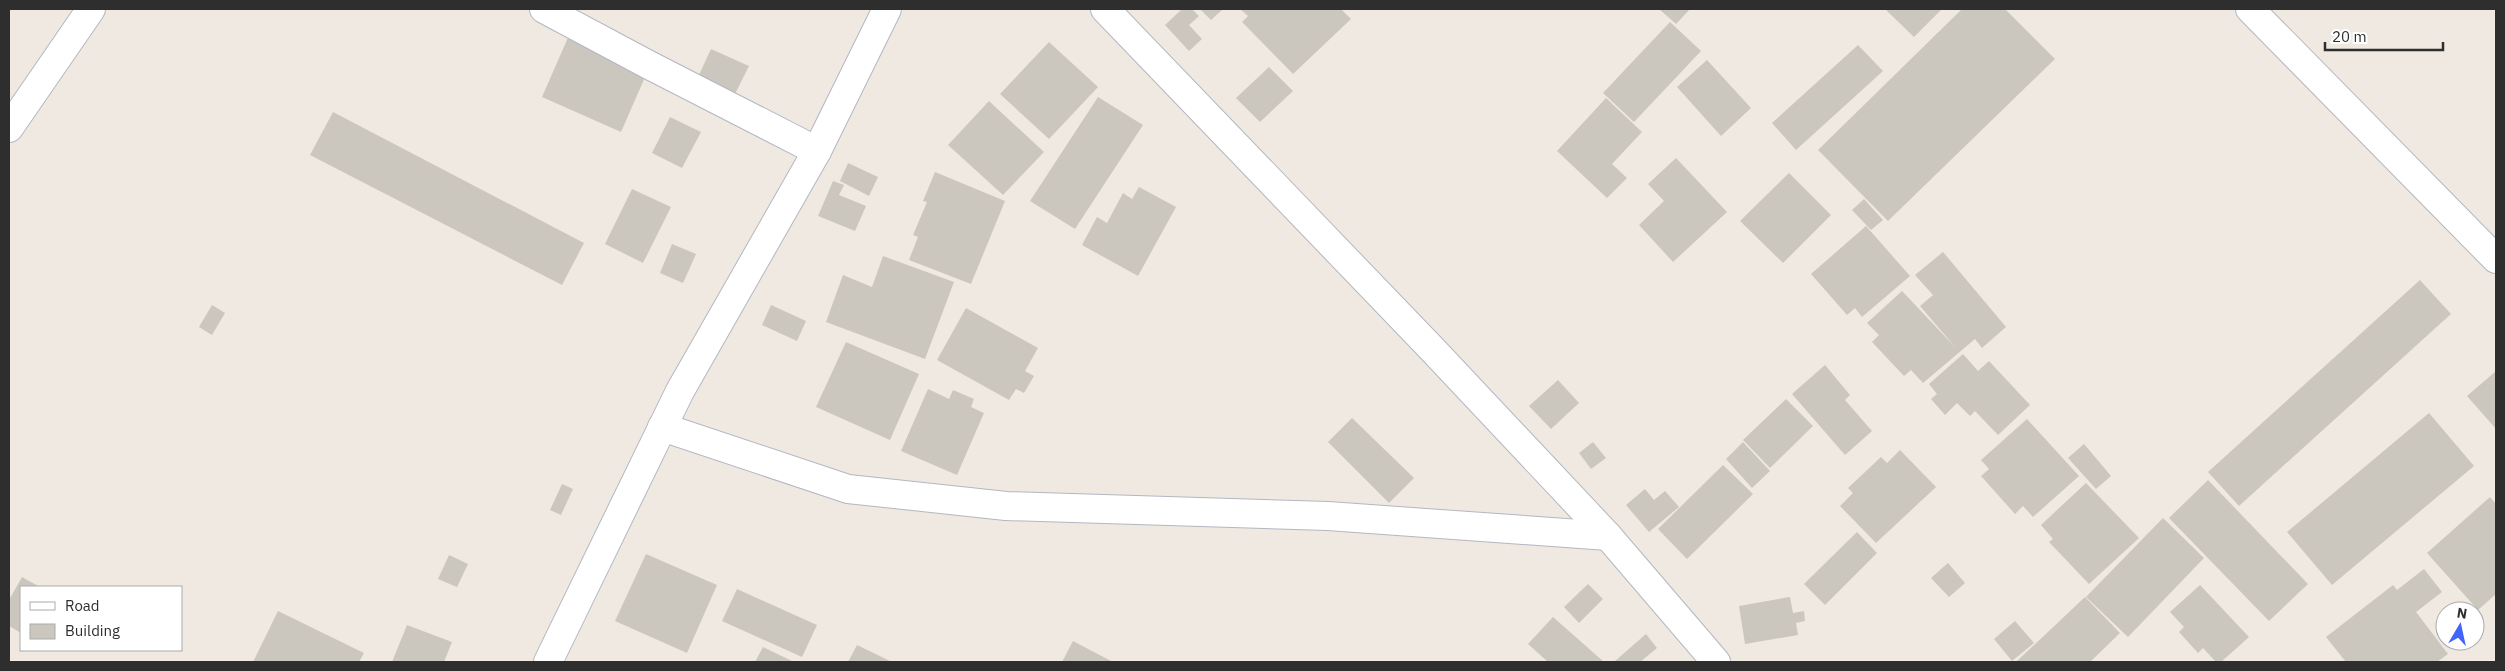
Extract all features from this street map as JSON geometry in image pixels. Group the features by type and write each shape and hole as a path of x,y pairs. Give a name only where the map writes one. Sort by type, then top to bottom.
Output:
{"street":[{"path":"9,128 91,9"},
{"path":"544,9 648,66 817,151"},
{"path":"548,662 680,391 817,151 887,9"},
{"path":"1105,9 1433,350 1608,536 1716,662"},
{"path":"2250,9 2496,259"},
{"path":"662,427 848,490 1006,506 1429,521 1608,536"}],"building":[{"path":"1182,9 1192,9 1199,16 1189,25 1202,39 1189,51 1165,25"},
{"path":"1200,9 1223,9 1211,20"},
{"path":"1240,9 1341,9 1351,19 1293,74 1242,22 1248,16"},
{"path":"1659,9 1690,9 1676,24"},
{"path":"1885,9 1942,9 1914,37"},
{"path":"1962,9 2005,9 2055,59 1888,221 1818,150"},
{"path":"1670,22 1701,51 1634,122 1603,93"},
{"path":"570,33 649,68 621,132 542,97"},
{"path":"1049,42 1098,87 1049,139 1000,94"},
{"path":"1858,45 1883,71 1796,150 1772,123"},
{"path":"711,49 749,66 735,94 698,77"},
{"path":"1707,60 1751,108 1721,136 1677,87"},
{"path":"1269,67 1293,91 1260,122 1236,98"},
{"path":"1098,97 1143,125 1075,229 1030,201"},
{"path":"1606,98 1642,132 1612,164 1627,178 1607,198 1557,151"},
{"path":"989,101 1044,152 1003,195 948,145"},
{"path":"333,112 584,243 562,285 310,155"},
{"path":"670,117 701,132 682,168 652,153"},
{"path":"1676,158 1727,212 1673,262 1639,225 1664,201 1648,184"},
{"path":"848,163 878,177 869,196 840,181"},
{"path":"935,172 1005,201 971,284 909,260 918,237 913,235 927,202 923,201"},
{"path":"1789,173 1831,215 1783,263 1740,221"},
{"path":"833,181 844,185 839,195 866,206 855,231 818,216"},
{"path":"1139,187 1176,207 1138,276 1082,245 1097,217 1107,223 1123,193 1132,199"},
{"path":"632,189 671,207 643,263 605,244"},
{"path":"1864,199 1883,220 1871,230 1852,210"},
{"path":"1866,226 1910,276 1862,317 1855,308 1847,315 1811,274"},
{"path":"672,244 696,254 683,283 660,273"},
{"path":"1943,252 2006,327 1982,348 1975,339 1923,383 1911,370 1904,376 1872,342 1879,335 1867,323 1902,291 1956,348 1920,306 1933,295 1915,275"},
{"path":"883,256 954,282 925,359 826,322 843,275 872,287"},
{"path":"2420,280 2451,314 2239,506 2208,472"},
{"path":"212,305 225,313 212,335 199,327"},
{"path":"771,305 806,321 797,341 762,325"},
{"path":"966,308 1038,348 1025,371 1034,376 1024,393 1016,389 1009,400 937,360"},
{"path":"846,342 919,374 890,440 816,407"},
{"path":"1963,354 1978,371 1989,361 2030,405 1998,435 1975,411 1970,416 1957,403 1945,415 1931,399 1937,394 1929,384"},
{"path":"1825,365 1850,395 1845,400 1872,431 1845,455 1792,394"},
{"path":"2496,371 2496,429 2467,396"},
{"path":"1558,380 1579,403 1551,429 1529,406"},
{"path":"928,389 949,399 953,390 974,399 971,407 984,413 957,475 901,451"},
{"path":"1786,399 1813,426 1770,468 1743,440"},
{"path":"2429,413 2474,466 2332,585 2287,532"},
{"path":"1352,418 1414,478 1389,503 1328,442"},
{"path":"2027,419 2079,476 2033,517 2023,506 2015,514 1981,476 1989,469 1981,460"},
{"path":"1593,442 1606,458 1591,469 1579,453"},
{"path":"1743,442 1770,471 1752,488 1726,459"},
{"path":"2084,444 2111,476 2096,489 2068,458"},
{"path":"1900,450 1936,487 1876,543 1840,506 1853,493 1848,488 1881,457 1887,463"},
{"path":"1723,465 1753,494 1687,559 1658,529"},
{"path":"2208,480 2308,584 2269,621 2169,518"},
{"path":"2086,483 2139,538 2089,584 2049,542 2053,539 2041,525"},
{"path":"562,484 573,489 561,515 550,510"},
{"path":"1645,489 1654,500 1665,491 1679,507 1649,532 1626,505"},
{"path":"2490,497 2496,504 2496,594 2485,604 2485,601 2470,601 2427,553"},
{"path":"2163,518 2204,558 2128,637 2086,597"},
{"path":"1857,532 1877,553 1825,605 1804,584"},
{"path":"646,554 717,585 687,653 615,621"},
{"path":"449,555 468,564 457,587 438,579"},
{"path":"1948,563 1965,583 1949,597 1931,578"},
{"path":"2424,569 2442,592 2416,612 2435,637 2435,651 2446,651 2448,654 2437,662 2346,662 2326,637 2393,585 2397,590"},
{"path":"22,577 38,586 20,586 20,632 9,626 9,600"},
{"path":"1588,584 1603,599 1579,623 1564,607"},
{"path":"2200,585 2249,637 2221,662 2216,662 2203,648 2198,653 2179,632 2184,627 2170,612"},
{"path":"737,589 817,625 802,657 722,621"},
{"path":"1790,597 1793,613 1804,611 1805,621 1796,623 1798,635 1745,644 1739,606"},
{"path":"2085,597 2120,633 2090,662 2016,662"},
{"path":"278,611 364,653 359,662 253,662"},
{"path":"1553,617 1604,662 1548,662 1528,644"},
{"path":"2015,621 2034,643 2012,661 1994,639"},
{"path":"407,625 452,642 444,662 392,662"},
{"path":"1646,634 1657,648 1640,662 1615,661"},
{"path":"1073,641 1113,662 1062,662"},
{"path":"857,645 890,661 848,662"},
{"path":"763,647 794,662 755,662"}]}
